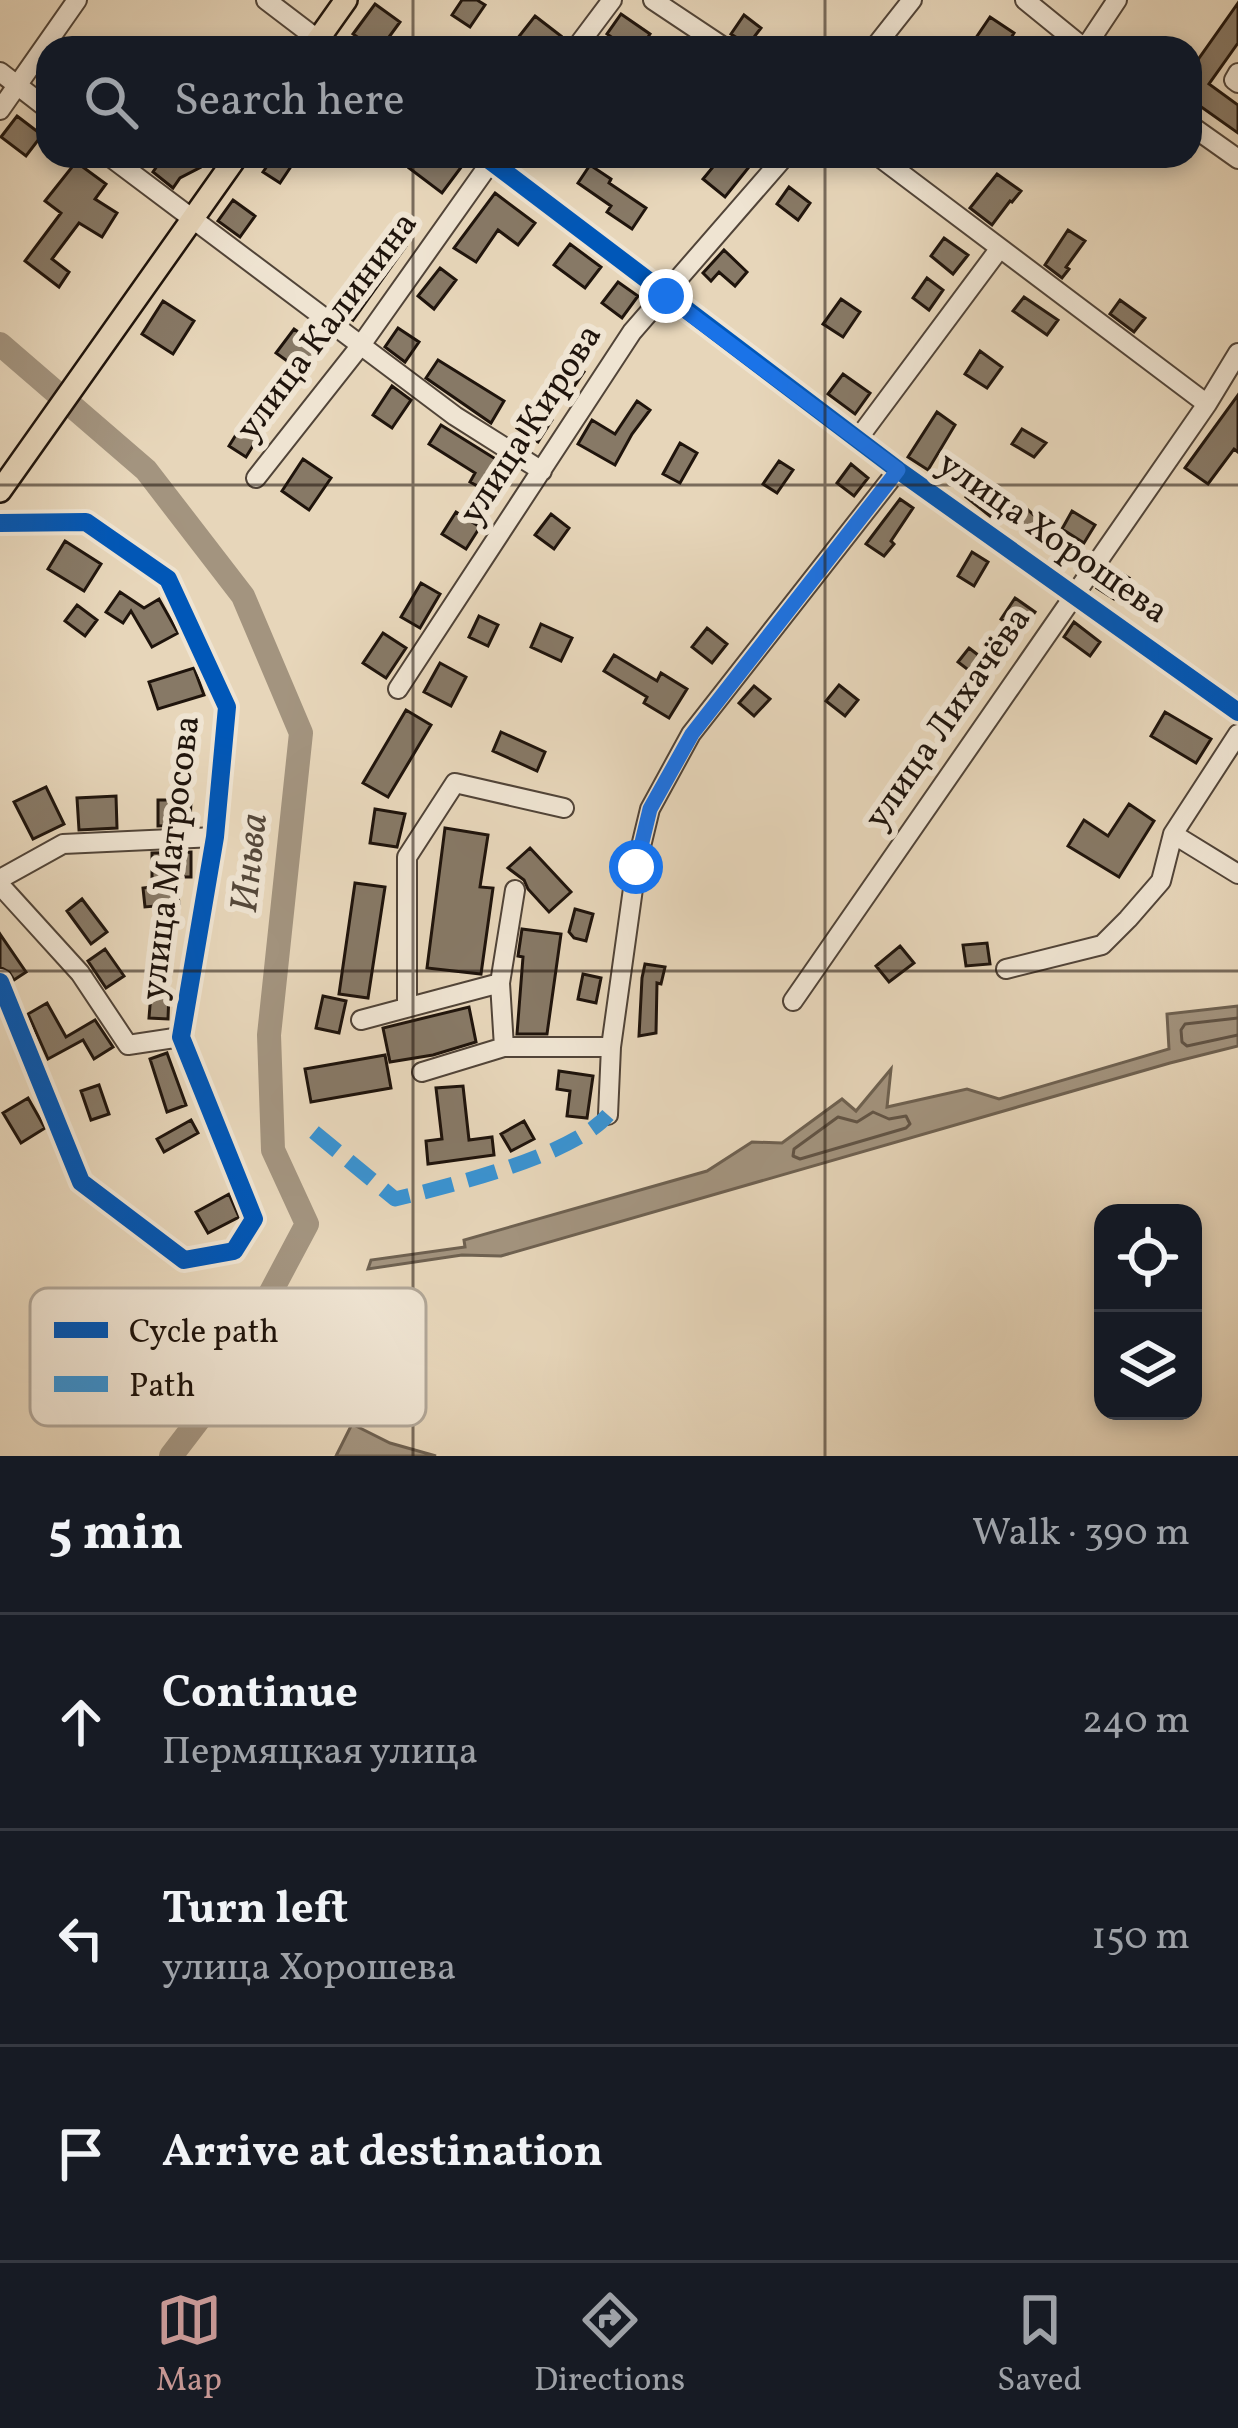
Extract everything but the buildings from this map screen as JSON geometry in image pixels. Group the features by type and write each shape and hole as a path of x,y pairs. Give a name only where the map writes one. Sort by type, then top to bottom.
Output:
{"main road":[{"path":"325,36 346,0"},
{"path":"0,491 229,168"}],"street":[{"path":"51,36 77,0"},
{"path":"266,0 309,36"},
{"path":"585,36 612,0"},
{"path":"653,0 707,36"},
{"path":"884,36 912,0"},
{"path":"1024,0 1069,36"},
{"path":"1092,36 1117,0"},
{"path":"0,110 36,57"},
{"path":"0,72 36,101"},
{"path":"1238,73 1234,80 1238,82"},
{"path":"1202,133 1237,155"},
{"path":"125,168 455,416 542,471"},
{"name":"улица Калинина","path":"256,478 361,345 483,168"},
{"name":"улица Хорошева","path":"503,168 857,440 1238,712"},
{"name":"улица Кирова","path":"398,689 632,332 775,168"},
{"path":"894,168 1207,404"},
{"path":"857,440 1000,248"},
{"name":"улица Лихачёва","path":"793,1001 1238,353"},
{"path":"608,1115 611,1047 636,867 650,809 692,734 898,470"},
{"name":"улица Матросова","path":"0,523 86,522 168,579 227,706 215,837 182,1037 254,1219 234,1251 184,1260 80,1182 0,982"},
{"path":"1006,969 1102,945 1162,881 1173,834 1238,734"},
{"path":"407,1008 407,856 455,783 564,808"},
{"path":"1173,834 1238,874"},
{"path":"182,1037 128,1045 80,973 0,882 63,844 215,837"},
{"path":"504,1047 500,983 515,890"},
{"path":"361,1020 500,983"},
{"path":"422,1072 504,1047 611,1047"}],"water":[{"path":"1238,1006 1238,1046 501,1256 462,1255 368,1269 371,1260 465,1247 464,1240 707,1171 752,1142 782,1143 842,1099 856,1111 891,1069 887,1107 967,1089 999,1099 1169,1049 1167,1014"},
{"path":"351,1426 356,1426 390,1443 436,1456 336,1456"}],"waterway":[{"name":"Иньва","path":"0,344 146,470 243,596 301,733 269,1035 273,1150 307,1224 273,1288"},
{"name":"Иньва","path":"171,1456 194,1426"}],"marked path":[{"path":"314,1132 395,1199 539,1156 591,1130 608,1115"}],"cycle path":[{"path":"500,168 898,470 1238,712"},
{"path":"0,523 86,522 168,579 227,707 215,837 181,1037 254,1219 234,1251 184,1260 81,1182 0,982"}],"route":[{"path":"636,867 650,809 692,734 898,470 666,296"}]}
